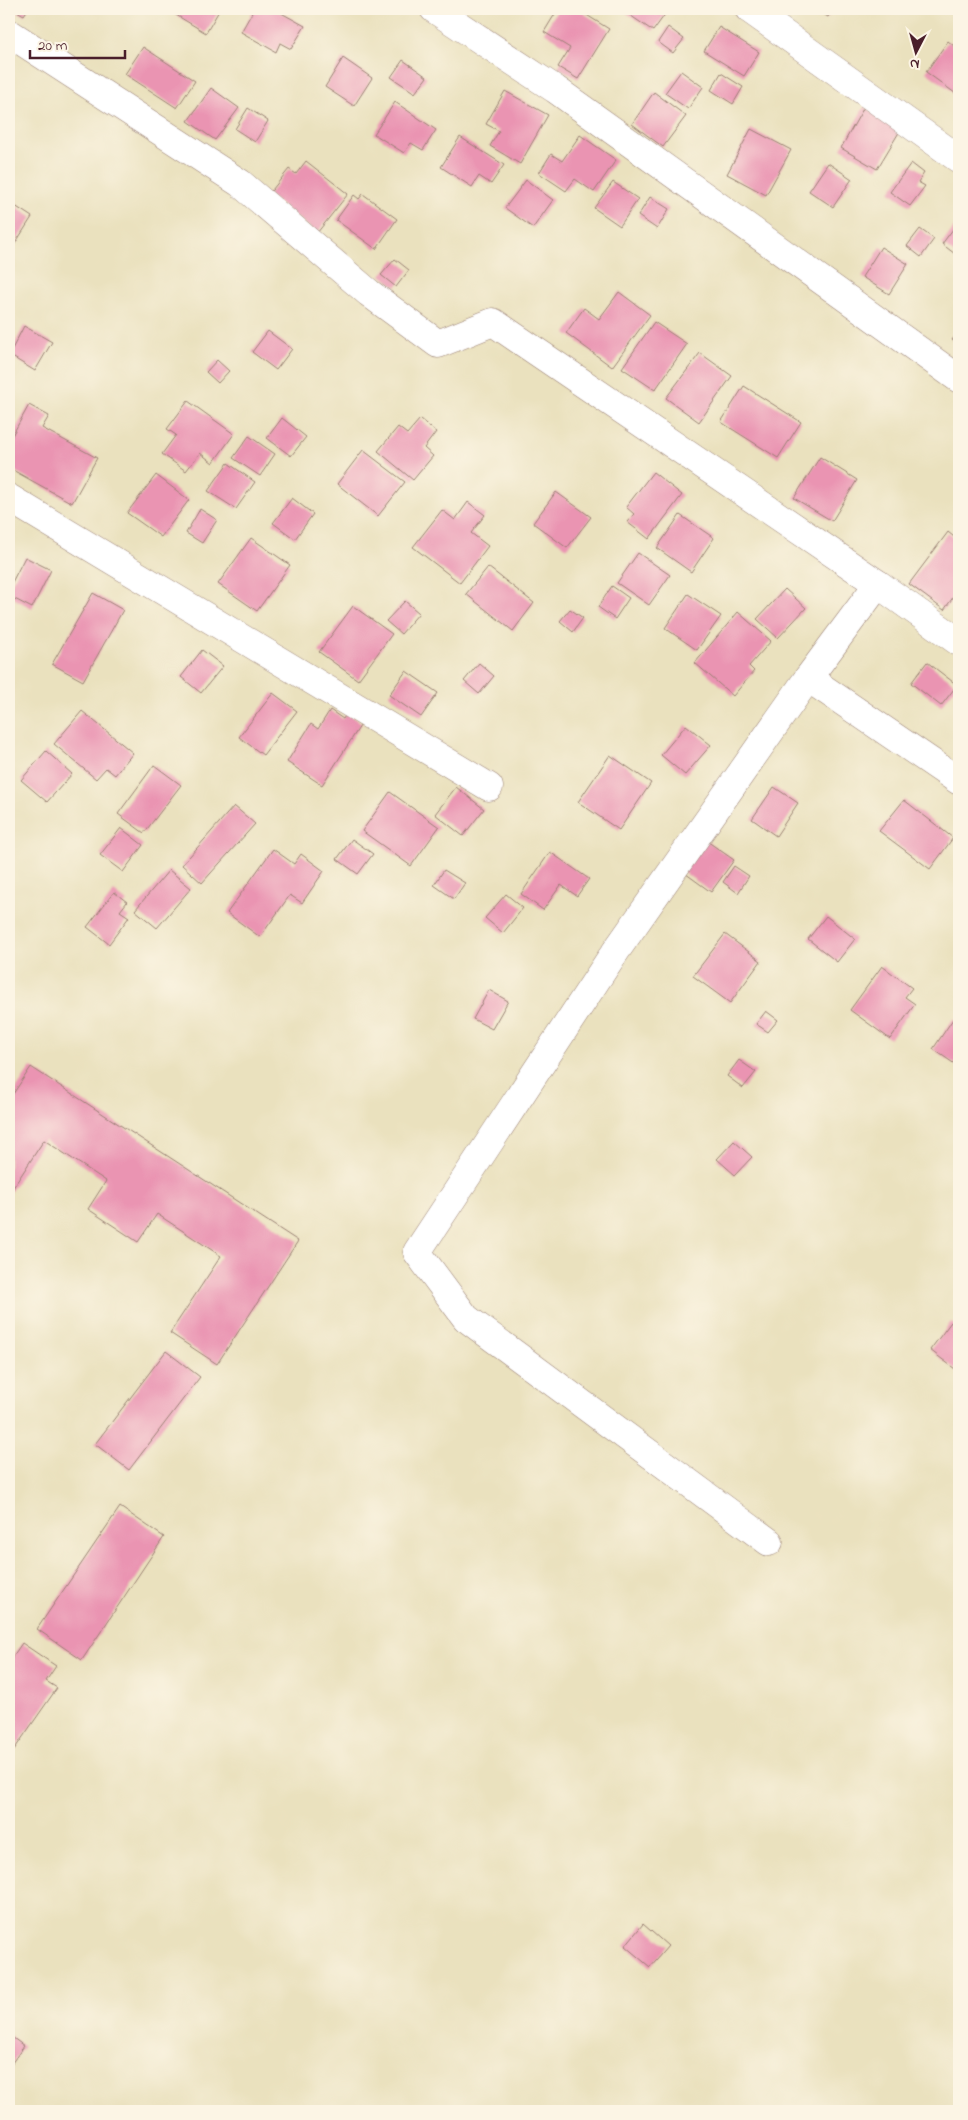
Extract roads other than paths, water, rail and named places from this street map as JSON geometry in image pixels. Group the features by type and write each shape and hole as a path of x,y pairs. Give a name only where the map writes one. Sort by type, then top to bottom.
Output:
{"street":[{"path":"434,9 555,89 959,379"},
{"path":"749,9 959,159"},
{"path":"9,33 240,183 368,293 438,344 493,322 878,584 959,642"},
{"path":"9,498 489,787"},
{"path":"769,1542 466,1318 417,1252 611,958 808,678 878,584"},
{"path":"808,678 959,781"}]}
